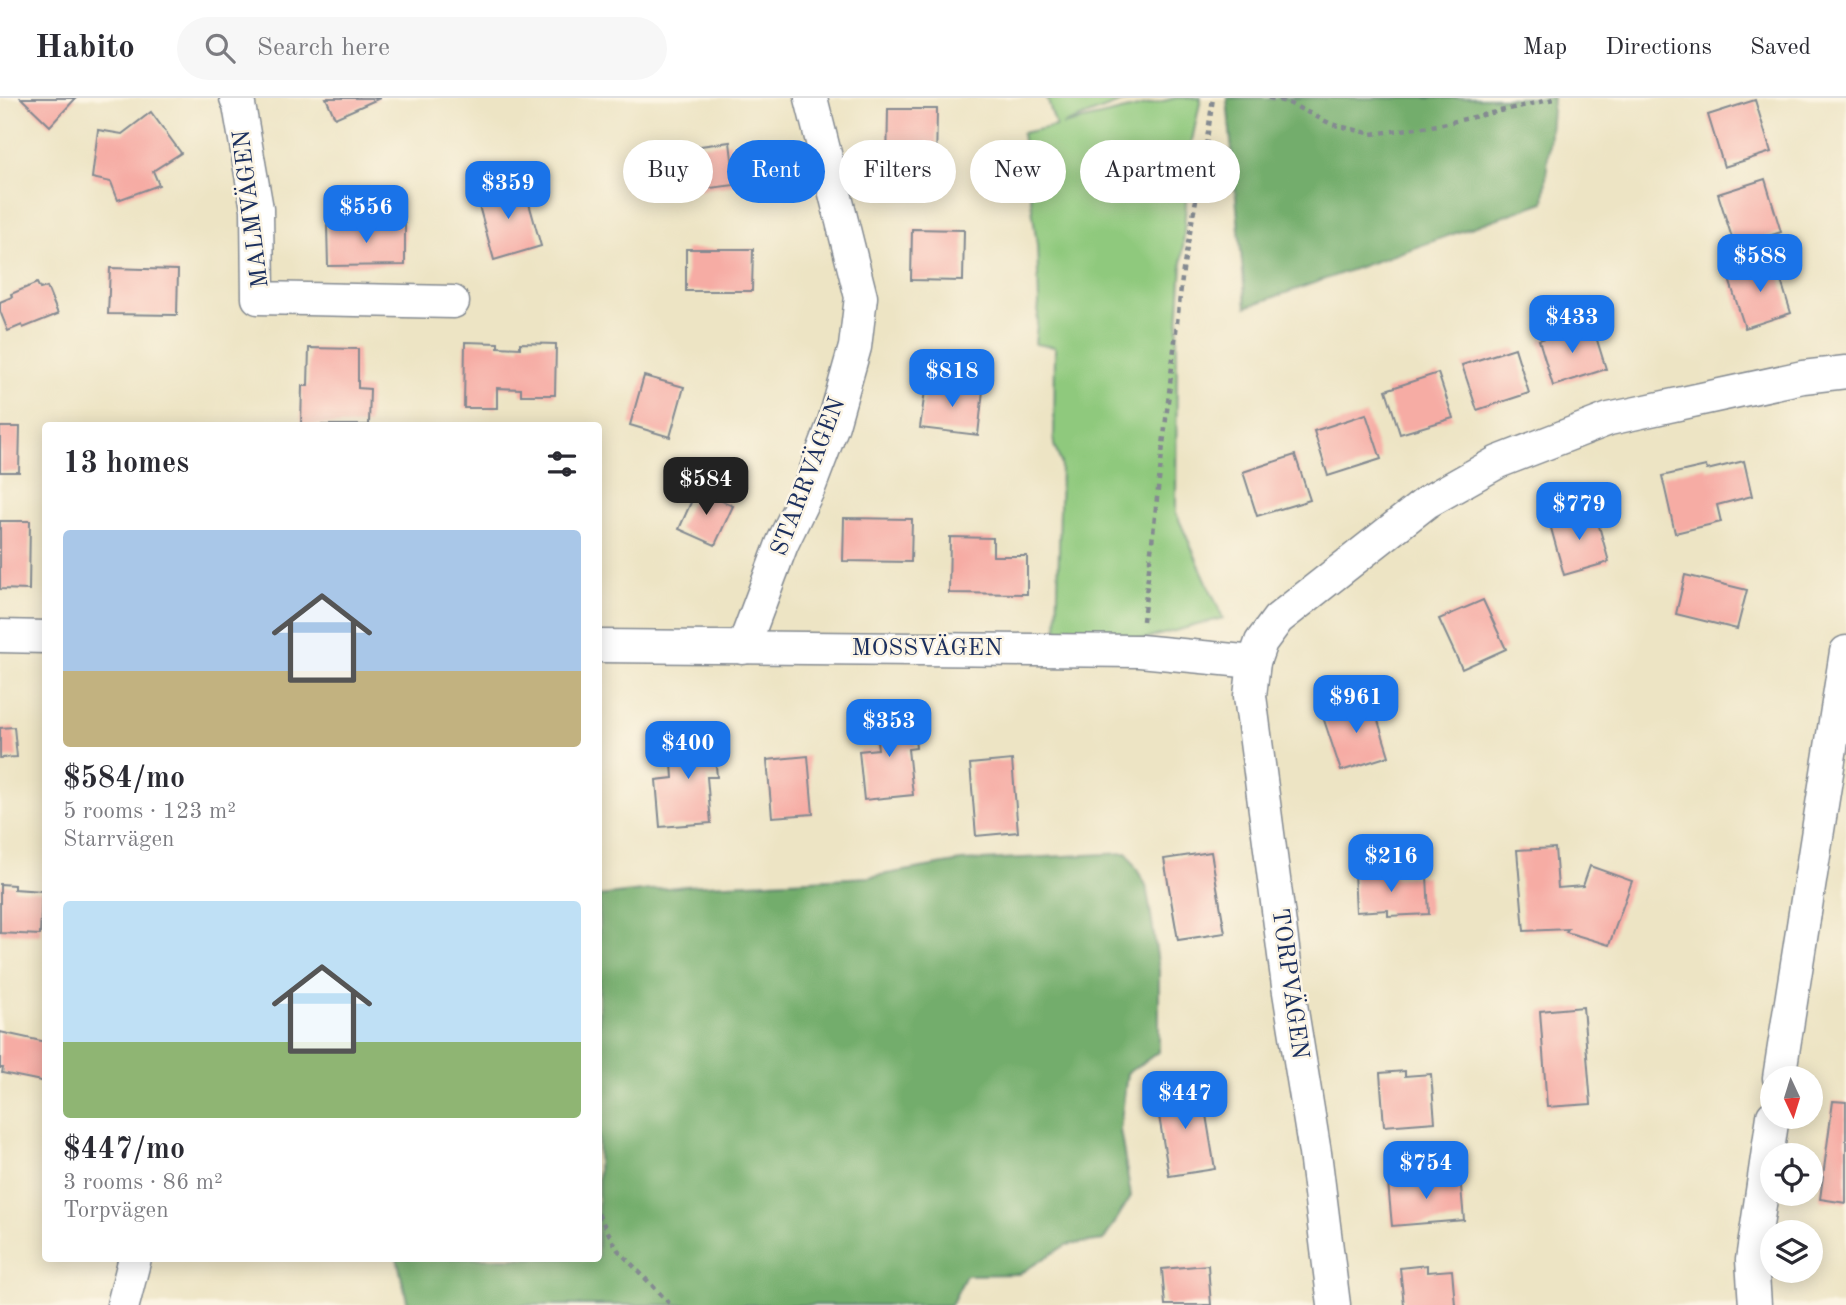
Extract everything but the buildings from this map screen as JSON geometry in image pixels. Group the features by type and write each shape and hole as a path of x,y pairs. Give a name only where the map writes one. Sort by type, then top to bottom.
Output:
{"street":[{"name":"MALMVÄGEN","path":"236,98 257,209 258,298 453,302"},
{"name":"STARRVÄGEN","path":"743,648 782,544 814,475 833,425 855,347 861,297 811,98"},
{"name":"TORPVÄGEN","path":"1334,1305 1250,696 1254,663 1261,642 1278,620 1427,502 1498,462 1609,419 1802,377 1846,372"},
{"path":"0,636 42,637"},
{"name":"MOSSVÄGEN","path":"602,646 1140,651 1254,663"},
{"path":"1781,1066 1846,652"},
{"path":"1755,1305 1752,1260 1771,1129"},
{"path":"123,1305 134,1262"}],"path":[{"path":"1140,651 1182,270 1213,98"},
{"path":"1269,98 1287,102 1331,124 1372,134 1437,125 1558,98"},
{"path":"602,1221 618,1250 671,1305"}],"green space":[{"path":"1047,98 1132,98 1062,125 1176,98 1201,98 1192,140 1080,140 1080,203 1186,203 1177,341 1176,513 1223,618 1141,640 1057,634 1061,463 1054,445 1055,347 1035,344 1039,303 1037,245 1031,203 1066,203 1066,140 1023,140 1022,133 1056,126"},
{"path":"1227,98 1553,98 1544,202 1246,307 1237,203 1240,203 1240,140 1231,140"},
{"path":"1127,853 1146,885 1159,970 1159,1052 1127,1073 1120,1130 1131,1196 1104,1240 1066,1245 1019,1274 966,1275 951,1305 408,1305 398,1262 602,1262 602,896 685,886 869,877 961,861"}]}
